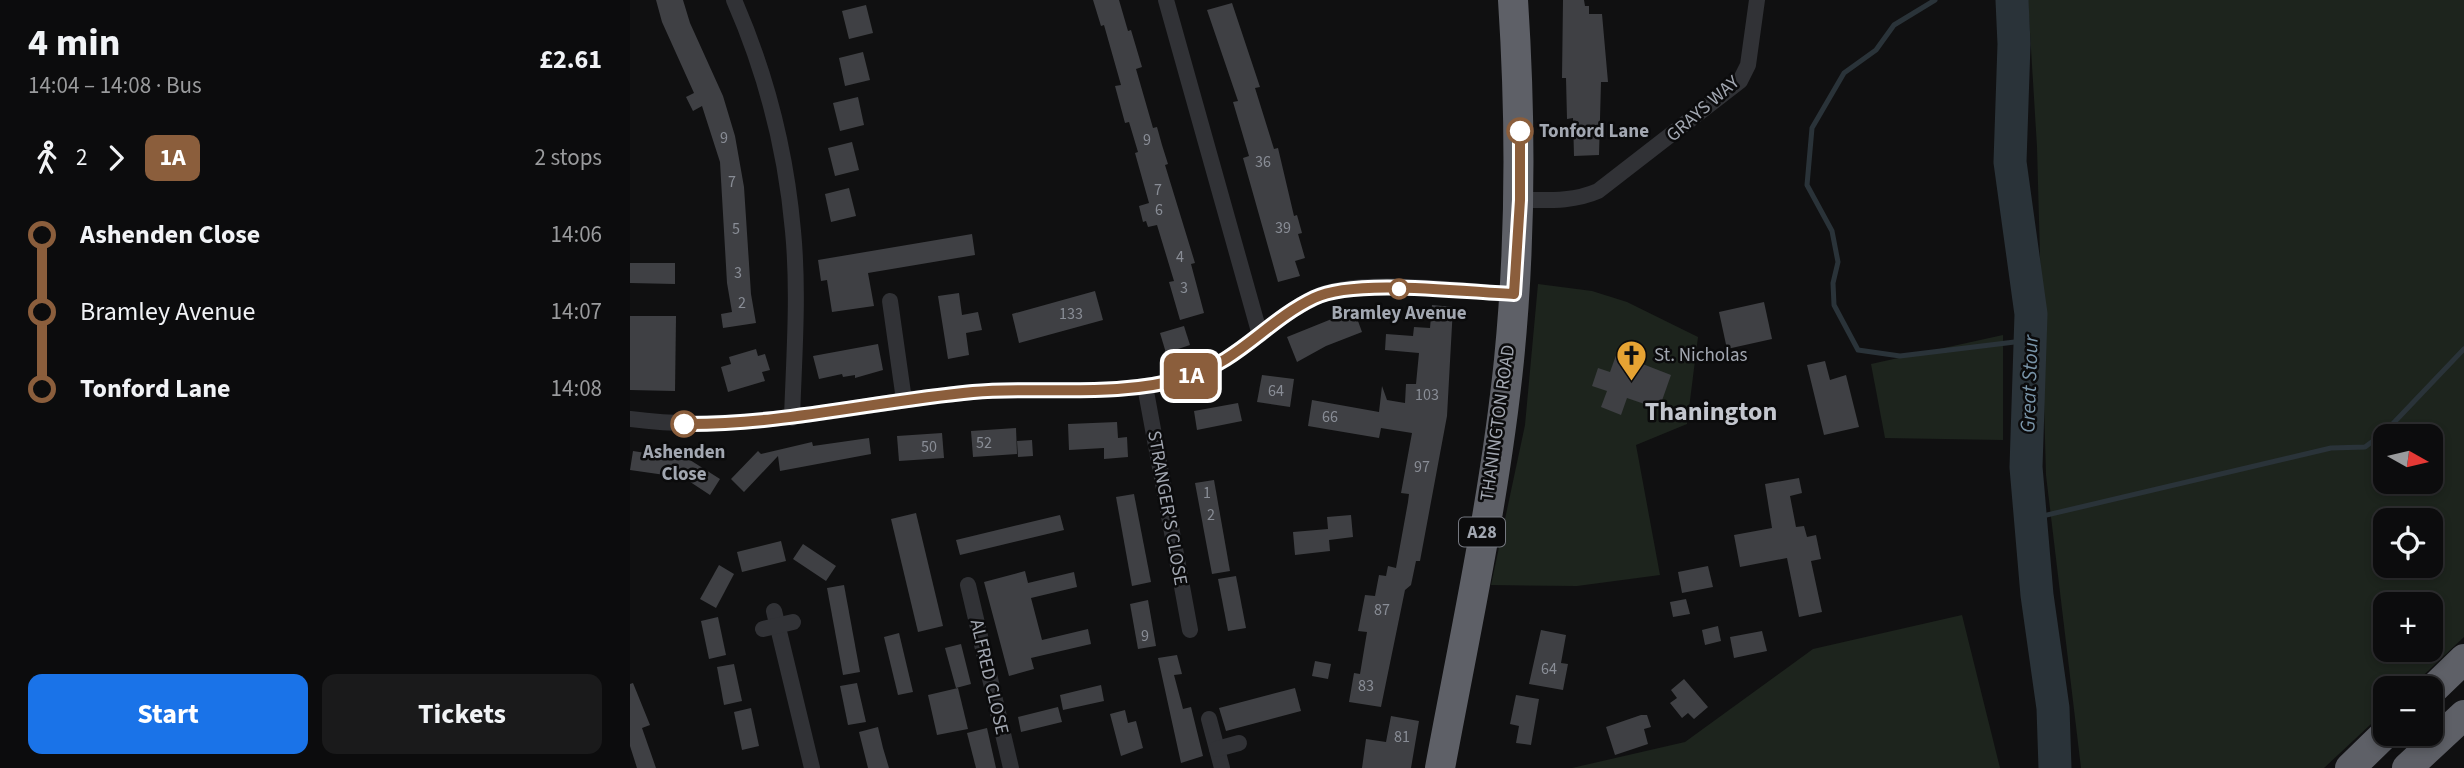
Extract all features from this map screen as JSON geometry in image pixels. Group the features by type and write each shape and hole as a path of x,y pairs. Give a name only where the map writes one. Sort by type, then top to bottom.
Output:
{"highway":[{"name":"A28","path":"1513,0 1520,108 1520,200"},
{"name":"THANINGTON ROAD","path":"1440,768 1496,455 1514,294 1520,200"},
{"path":"2443,679 2464,659"},
{"path":"2407,768 2464,715"},
{"path":"2350,768 2373,746"}],"street":[{"path":"734,0 753,44 777,129 794,232 792,418"},
{"path":"1166,0 1260,335"},
{"name":"GRAYS WAY","path":"1520,200 1584,198 1598,191 1740,81 1748,65 1757,0"},
{"path":"630,419 718,425 792,418 975,392 1146,386 1204,371 1242,351 1260,335 1315,297 1340,290 1365,288 1514,294"},
{"path":"890,301 904,400"},
{"name":"STRANGER'S CLOSE","path":"1146,386 1190,631"},
{"name":"ALFRED CLOSE","path":"968,585 1011,768"},
{"path":"777,622 812,768"},
{"path":"1209,719 1222,768"},
{"path":"1217,749 1239,743"}],"shaded area":[{"path":"2028,0 2464,0 2464,637 2443,657 2443,592 2373,592 2373,662 2438,662 2423,676 2373,676 2373,722 2324,768 2081,768 2046,475 2037,147"},
{"path":"1538,284 1592,291 1627,302 1698,337 1687,424 1636,445 1660,575 1577,586 1491,585 1525,425"},
{"path":"2003,335 2003,440 1885,438 1871,364"},
{"path":"1962,615 2000,768 1572,768 1685,742 1813,649"}],"building":[{"path":"656,0 683,0 690,23 723,96 735,136 744,187 751,294 756,323 723,328 721,314 732,312 727,283 720,162 702,106 693,111 686,97 694,93 662,22"},
{"path":"1093,0 1119,0 1128,31 1131,30 1142,67 1136,69 1153,128 1157,127 1168,164 1165,165 1195,263 1191,264 1204,313 1180,320 1169,282 1174,281 1157,225 1148,227 1146,221 1143,222 1139,206 1149,203 1135,153 1138,152 1129,122 1125,123 1115,86 1121,85 1104,25 1101,26"},
{"path":"1563,0 1584,0 1585,6 1589,6 1589,14 1602,14 1608,82 1601,82 1599,155 1574,156 1573,118 1567,119 1566,78 1562,78"},
{"path":"1232,3 1260,87 1255,88 1274,149 1278,148 1294,216 1297,215 1302,233 1298,234 1305,258 1295,261 1300,276 1278,282 1243,158 1249,156 1233,102 1238,101 1207,10"},
{"path":"866,5 873,33 849,39 842,11"},
{"path":"863,52 870,80 845,86 839,58"},
{"path":"858,97 864,125 840,131 833,103"},
{"path":"852,142 859,170 835,176 828,148"},
{"path":"849,188 856,216 831,222 825,194"},
{"path":"972,234 975,255 868,273 874,306 832,312 827,280 821,281 818,260"},
{"path":"630,263 675,263 675,284 630,283"},
{"path":"1095,291 1103,320 1019,343 1012,314"},
{"path":"959,293 962,315 978,312 982,330 966,333 969,355 948,359 938,296"},
{"path":"1764,302 1772,339 1727,349 1719,312"},
{"path":"1432,305 1453,307 1447,416 1420,561 1416,561 1411,585 1405,590 1381,707 1349,702 1354,673 1360,674 1367,632 1358,631 1365,595 1375,596 1379,575 1386,576 1388,566 1396,568 1409,494 1401,493 1412,433 1381,428 1379,438 1308,426 1312,400 1379,412 1382,386 1387,400 1405,403 1406,384 1416,384 1419,353 1385,350 1386,334 1413,336 1414,327 1430,328"},
{"path":"1354,310 1362,332 1326,346 1297,362 1287,337"},
{"path":"630,316 676,316 675,391 630,390"},
{"path":"1184,326 1190,345 1166,353 1160,333"},
{"path":"878,344 883,370 855,378 855,375 843,377 842,374 819,379 813,356"},
{"name":"St. Nicholas","path":"1619,347 1642,356 1640,363 1671,375 1659,409 1627,398 1621,415 1601,407 1607,391 1592,386 1598,368 1610,372"},
{"path":"756,349 758,356 765,354 770,370 762,372 765,381 728,392 721,367 731,364 729,357"},
{"path":"1825,361 1830,380 1846,375 1859,427 1824,435 1807,365"},
{"path":"1262,375 1294,379 1290,407 1257,402"},
{"path":"1238,403 1242,421 1197,430 1194,411"},
{"path":"1117,422 1118,438 1127,437 1128,457 1104,459 1104,448 1069,450 1068,424"},
{"path":"1016,428 1017,454 973,457 971,431"},
{"path":"942,433 944,458 899,461 897,436"},
{"path":"869,438 871,454 780,471 778,456 744,492 731,479 758,451 761,454 812,442 813,446"},
{"path":"1032,440 1033,456 1018,457 1017,441"},
{"path":"633,451 690,460 720,479 710,495 666,466 665,475 630,470"},
{"path":"1799,478 1802,493 1790,496 1796,527 1804,526 1807,537 1816,535 1821,559 1811,561 1822,612 1799,617 1787,558 1740,567 1734,535 1772,528 1765,484"},
{"path":"1214,480 1230,571 1212,574 1195,483"},
{"path":"1134,494 1151,582 1132,586 1116,497"},
{"path":"916,513 943,626 918,632 891,519"},
{"path":"1060,515 1064,530 960,555 956,540"},
{"path":"1351,515 1353,537 1329,540 1330,551 1295,555 1293,532 1328,529 1327,517"},
{"path":"781,541 786,561 742,572 737,552"},
{"path":"803,544 836,566 826,581 793,559"},
{"path":"719,565 734,574 716,608 700,599"},
{"path":"1708,566 1713,587 1682,593 1678,572"},
{"path":"1025,571 1028,583 1074,572 1077,587 1031,598 1042,640 1088,629 1091,644 1031,658 1034,669 1009,676 984,582"},
{"path":"1236,576 1246,628 1228,631 1218,579"},
{"path":"844,585 860,672 843,675 827,588"},
{"path":"1686,599 1690,614 1673,617 1670,602"},
{"path":"1148,600 1156,646 1138,649 1130,604"},
{"path":"718,617 726,655 709,659 701,621"},
{"path":"1718,626 1721,641 1705,645 1702,630"},
{"path":"1541,630 1566,635 1561,663 1568,664 1563,690 1529,684"},
{"path":"1762,631 1767,651 1734,658 1730,637"},
{"path":"899,633 913,692 898,695 884,637"},
{"path":"961,644 971,684 956,688 945,648"},
{"path":"1177,655 1182,674 1174,675 1183,709 1191,707 1203,756 1181,763 1158,658"},
{"path":"1315,661 1331,664 1328,679 1312,676"},
{"path":"734,664 742,701 724,705 717,667"},
{"path":"1684,679 1708,707 1694,719 1688,713 1682,718 1670,703 1677,698 1671,690"},
{"path":"633,683 650,725 642,728 656,768 637,768 630,746 630,684"},
{"path":"857,683 866,722 848,725 840,686"},
{"path":"1101,685 1104,701 1063,710 1060,695"},
{"path":"958,688 968,729 937,735 928,695"},
{"path":"1295,688 1301,711 1226,731 1219,708"},
{"path":"1516,695 1539,699 1531,745 1516,743 1519,726 1510,724"},
{"path":"1058,707 1062,722 1021,732 1018,717"},
{"path":"751,708 759,746 742,750 734,712"},
{"path":"1125,710 1128,723 1136,721 1143,748 1121,756 1110,714"},
{"path":"1647,715 1651,727 1644,729 1648,744 1615,755 1606,727"},
{"path":"1391,716 1419,721 1411,768 1362,768 1366,739 1386,742"},
{"path":"878,727 889,768 868,768 859,732"},
{"path":"987,728 996,768 976,768 967,733"}],"waterway":[{"path":"1935,0 1894,25 1876,50 1844,73 1812,128 1807,185 1832,231 1838,262 1833,283 1834,305 1858,350 1900,356 2031,340"},
{"name":"Great Stour","path":"2012,0 2014,44 2010,162 2031,314 2026,467 2037,595 2053,708 2055,768"},
{"path":"2030,519 2331,448 2365,447 2384,433 2464,349"}],"bus line":[{"name":"1A","path":"684,424 753,423 975,392 1146,386 1183,379 1204,371 1242,351 1260,335 1315,297 1340,290 1365,288 1514,294 1520,200 1520,131"}],"place":[{"name":"Tonford Lane","path":"1520,131"},
{"name":"Bramley Avenue","path":"1399,289"},
{"name":"St. Nicholas","path":"1631,382"},
{"name":"Ashenden Close","path":"684,424"}],"district":[{"name":"Thanington","path":"1711,411"}]}
